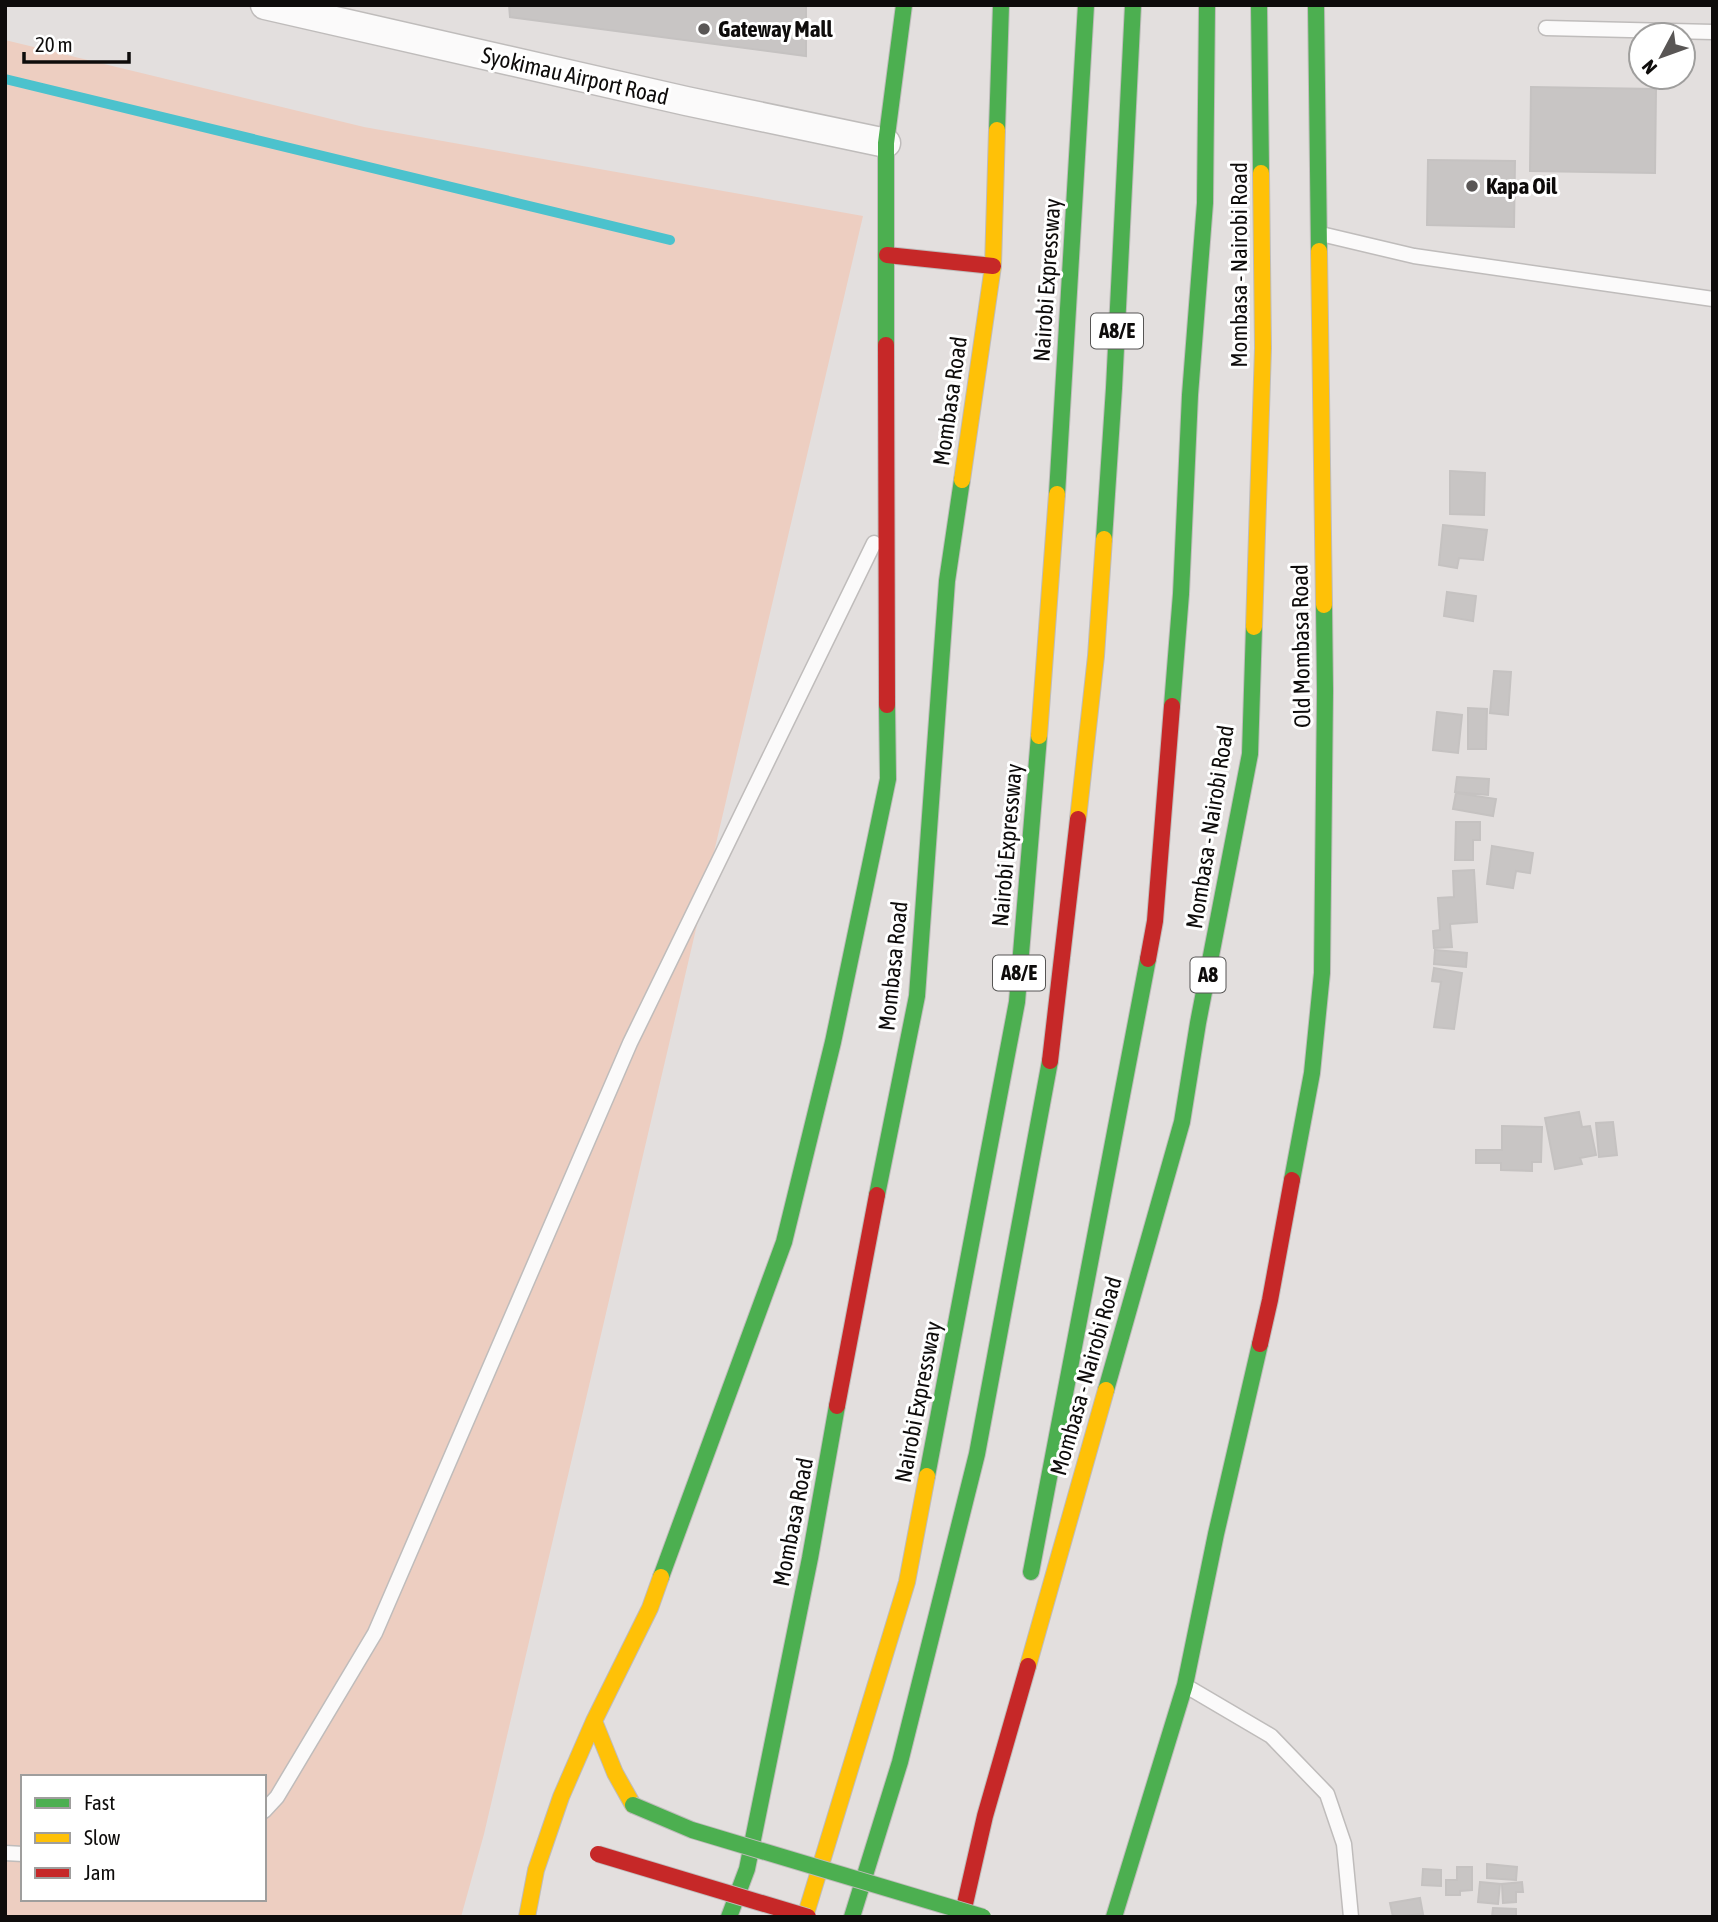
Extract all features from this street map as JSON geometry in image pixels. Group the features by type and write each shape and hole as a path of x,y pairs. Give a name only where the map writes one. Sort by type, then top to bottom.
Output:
{"main road":[{"path":"527,1917 536,1870 561,1797 594,1721 650,1608 783,1242 833,1042 888,779 886,143 904,5"},
{"name":"Mombasa Road","path":"729,1917 747,1869 802,1599 855,1308 917,996 947,581 993,266 1001,5"},
{"name":"Nairobi Expressway","path":"807,1917 907,1582 1017,1002 1053,557 1086,5"},
{"name":"A8/E","path":"852,1917 900,1762 977,1454 1052,1047 1096,656 1114,388 1133,5"},
{"path":"1029,1585 1155,921 1181,594 1190,395 1205,202 1207,5"},
{"name":"Mombasa - Nairobi Road","path":"962,1917 985,1816 1182,1122 1250,754 1263,348 1259,5"},
{"name":"Old Mombasa Road","path":"1115,1909 1185,1685 1216,1534 1258,1353 1312,1073 1322,973 1325,691 1316,5"},
{"path":"887,255 993,266"},
{"path":"985,1816 1016,1653"},
{"path":"594,1721 615,1773 633,1805 692,1830 982,1917"},
{"path":"579,1851 598,1854 807,1917"},
{"path":"536,1870 558,1856"},
{"path":"1095,1914 1115,1909"}],"street":[{"name":"Syokimau Airport Road","path":"265,5 686,101 886,143"}],"lane":[{"path":"1546,27 1713,32"},
{"path":"1319,234 1414,256 1713,299"},
{"path":"266,1809 278,1797 375,1633 630,1042 886,519"},
{"path":"1185,1685 1271,1736 1327,1794 1344,1844 1352,1917"}],"shaded area":[{"path":"5,40 364,127 863,216 484,1834 461,1917 5,1917"}],"building":[{"name":"Gateway Mall","path":"509,5 806,5 806,56 510,17"},
{"path":"1531,87 1656,91 1655,173 1530,171"},
{"path":"1428,160 1515,161 1514,227 1427,225"},
{"path":"1450,471 1485,473 1484,515 1450,514"},
{"path":"1443,525 1487,530 1483,560 1459,558 1457,568 1439,565"},
{"path":"1447,592 1476,596 1473,621 1444,616"},
{"path":"1494,671 1511,672 1508,715 1490,713"},
{"path":"1468,708 1487,709 1486,749 1468,749"},
{"path":"1437,712 1462,715 1458,753 1433,750"},
{"path":"1457,777 1489,779 1488,795 1455,792"},
{"path":"1456,793 1496,799 1493,816 1453,809"},
{"path":"1456,822 1480,822 1480,840 1473,840 1473,860 1455,860"},
{"path":"1492,846 1533,853 1530,873 1516,871 1513,888 1487,884"},
{"path":"1474,870 1477,922 1450,924 1452,947 1434,948 1433,931 1440,930 1438,898 1454,897 1453,871"},
{"path":"1435,950 1467,953 1466,967 1434,964"},
{"path":"1434,968 1462,973 1454,1029 1434,1027 1441,982 1432,981"},
{"path":"1579,1112 1582,1127 1590,1126 1596,1155 1580,1158 1582,1164 1555,1169 1545,1118"},
{"path":"1613,1122 1617,1155 1599,1157 1596,1123"},
{"path":"1502,1126 1542,1127 1541,1162 1532,1162 1532,1171 1501,1170 1501,1163 1476,1163 1476,1150 1502,1150"},
{"path":"1487,1864 1517,1867 1516,1880 1487,1878"},
{"path":"1457,1867 1472,1867 1472,1890 1460,1891 1460,1895 1446,1895 1446,1880 1457,1880"},
{"path":"1423,1869 1441,1870 1441,1886 1422,1885"},
{"path":"1480,1882 1500,1884 1498,1904 1478,1902"},
{"path":"1522,1882 1523,1892 1516,1892 1516,1902 1503,1903 1502,1884"},
{"path":"1420,1898 1423,1914 1393,1917 1390,1903"},
{"path":"1493,1908 1516,1909 1516,1917 1492,1917"}],"waterway":[{"path":"5,79 670,240"}],"traffic: fast":[{"path":"886,345 886,143 904,5"},
{"path":"997,130 1001,5"},
{"path":"1057,494 1086,5"},
{"path":"1104,539 1133,5"},
{"path":"1172,706 1181,594 1190,395 1205,203 1207,5"},
{"path":"1259,5 1261,173"},
{"path":"1316,5 1319,251"},
{"path":"877,1195 917,996 947,581 962,480"},
{"path":"1292,1180 1312,1073 1322,973 1324,605"},
{"path":"1106,1390 1182,1122 1198,1023 1250,754 1254,627"},
{"path":"661,1577 784,1242 833,1042 888,779 887,705"},
{"path":"927,1476 1017,1002 1039,736"},
{"path":"1031,1572 1148,959"},
{"path":"852,1917 900,1762 977,1454 1050,1061"},
{"path":"1114,1917 1185,1685 1216,1534 1260,1344"},
{"path":"729,1917 747,1869 810,1558 837,1406"},
{"path":"633,1805 692,1830 983,1917"}],"traffic: slow":[{"path":"962,480 993,266 997,130"},
{"path":"1254,627 1263,348 1261,173"},
{"path":"1319,251 1324,605"},
{"path":"1039,736 1057,494"},
{"path":"1078,819 1096,656 1104,539"},
{"path":"1028,1666 1106,1390"},
{"path":"805,1917 907,1582 927,1476"},
{"path":"527,1917 536,1870 561,1797 594,1721 650,1608 661,1577"},
{"path":"594,1721 615,1773 633,1805"}],"traffic: jam":[{"path":"887,255 993,266"},
{"path":"886,345 887,705"},
{"path":"1148,959 1155,921 1172,706"},
{"path":"1050,1061 1078,819"},
{"path":"1260,1344 1292,1180"},
{"path":"837,1406 877,1195"},
{"path":"962,1917 985,1816 1028,1666"},
{"path":"598,1854 808,1917"}],"place":[{"name":"Gateway Mall","path":"704,29"},
{"name":"Kapa Oil","path":"1472,186"}]}
